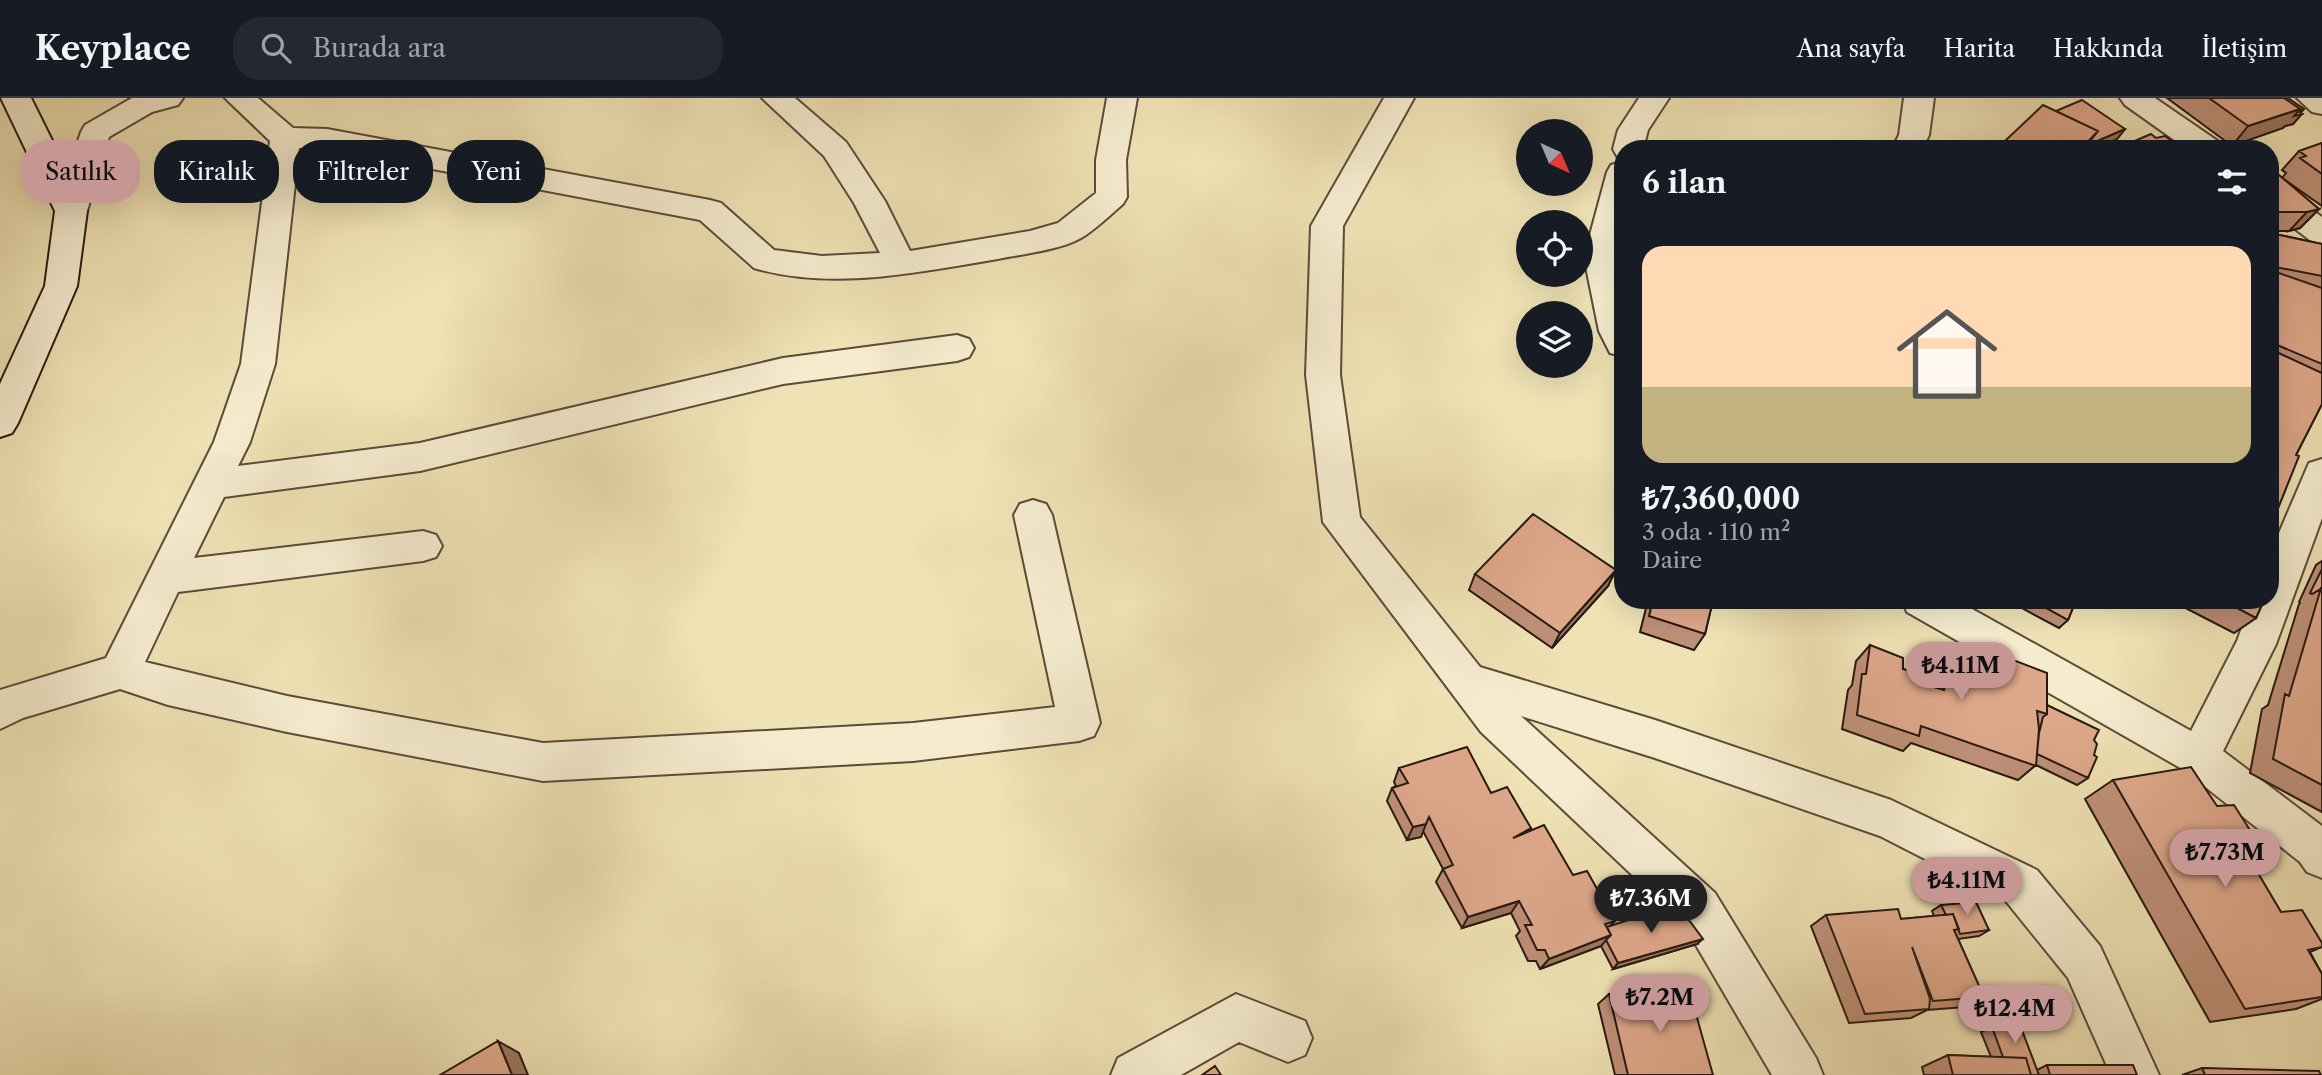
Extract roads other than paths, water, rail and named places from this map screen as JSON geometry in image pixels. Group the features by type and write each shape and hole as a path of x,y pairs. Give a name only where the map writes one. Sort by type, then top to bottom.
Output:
{"street":[{"path":"16,98 71,211"},
{"path":"0,423 61,286 71,211 96,132 142,105 168,98"},
{"path":"240,98 285,138 327,139 710,211 765,260 822,267 901,264 1030,243 1069,231 1112,197 1111,160 1122,98"},
{"path":"777,98 835,149 869,201 901,264"},
{"path":"1399,98 1327,226 1323,375 1342,522 1496,719 1699,908 1799,1075"},
{"path":"1630,140 1633,131 1654,98"},
{"path":"1912,140 1919,98"},
{"path":"2136,98 2196,140"},
{"path":"2312,98 2322,105"},
{"path":"120,671 232,442 258,363 285,138"},
{"path":"2279,202 2322,233"},
{"path":"1614,203 1600,257 1614,322"},
{"path":"211,484 420,457 783,371 957,348"},
{"path":"2279,560 2315,513 2322,473"},
{"path":"0,711 11,704 120,671 168,688 287,714 543,762 913,742 1079,723 1033,515"},
{"path":"165,578 423,546"},
{"path":"1943,609 2199,757 2315,847 2322,857"},
{"path":"2199,757 2256,644 2265,609"},
{"path":"1466,681 1655,739 1891,820 2021,885 2084,962 2135,1075"},
{"path":"1135,1075 1236,1017 1288,1038"}]}
